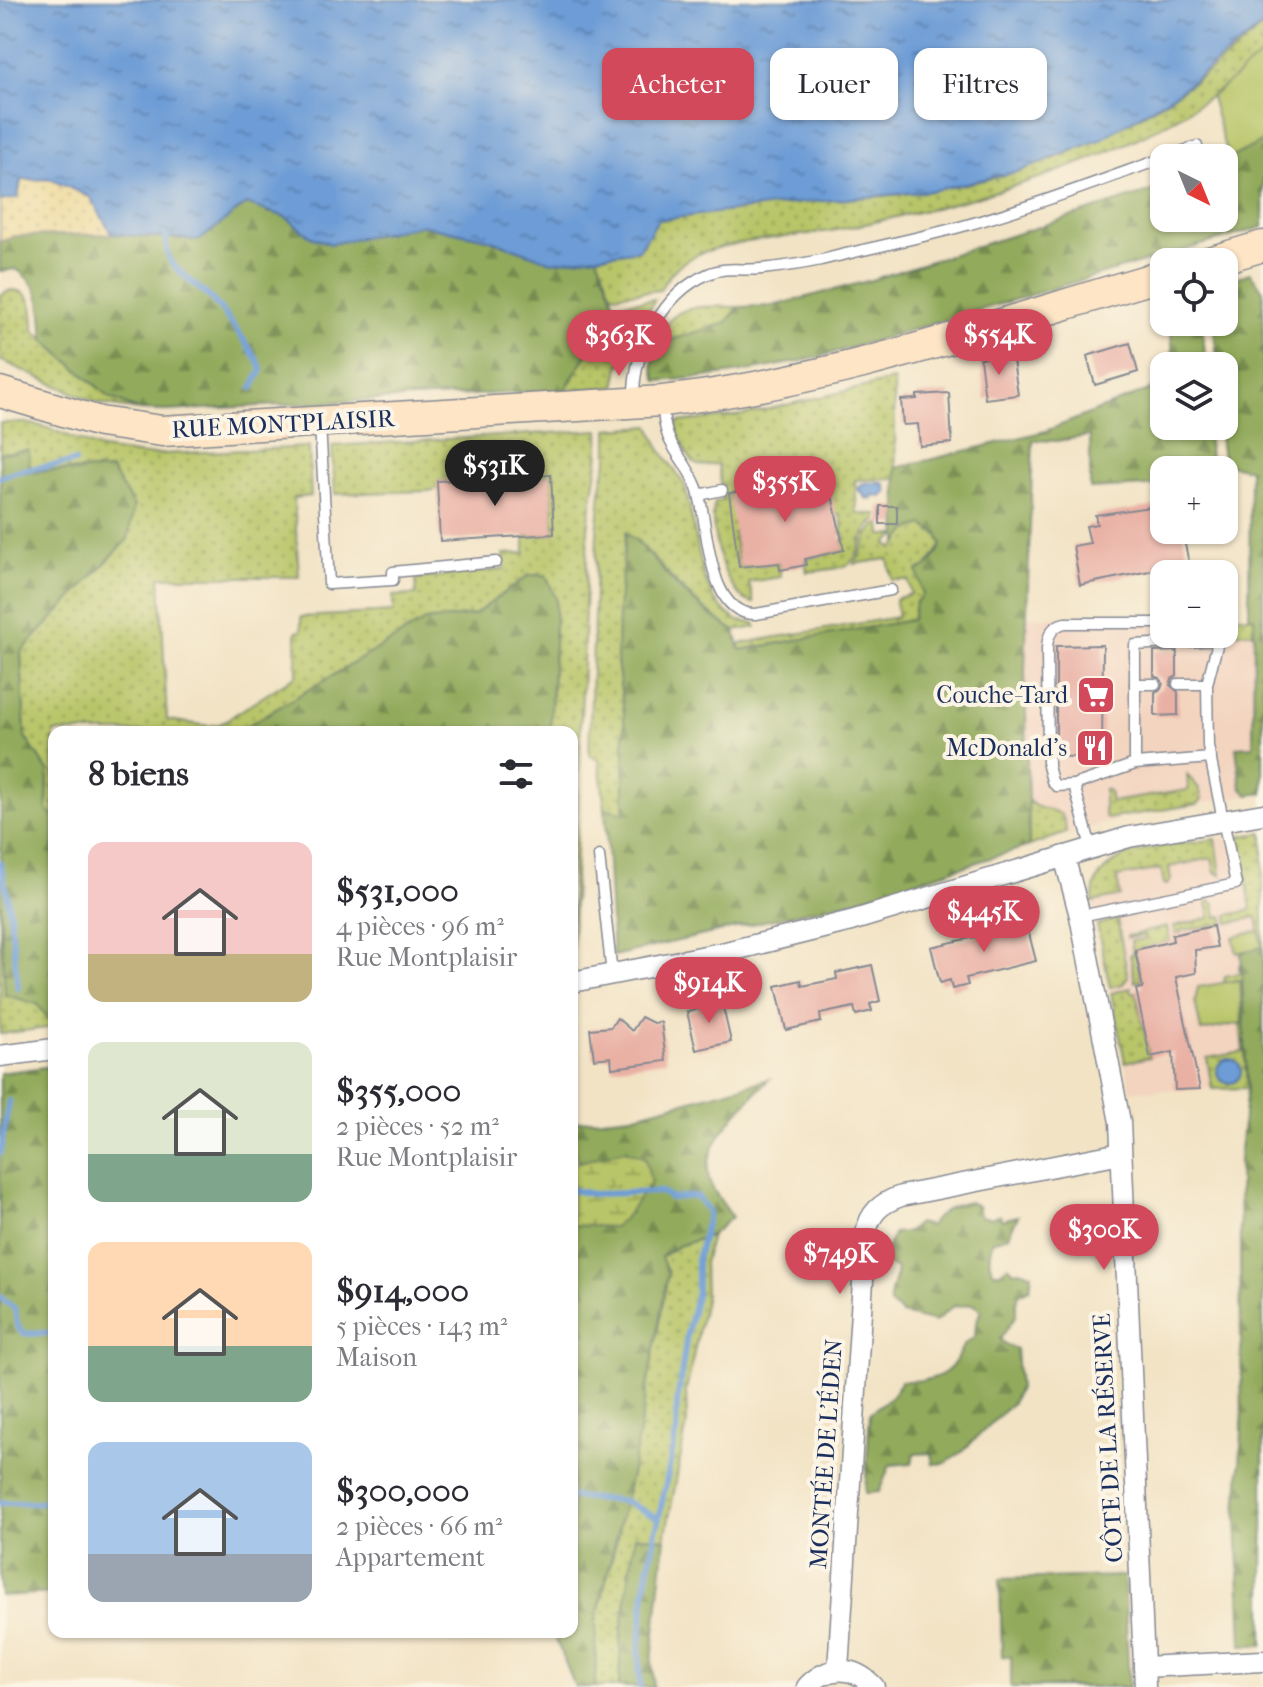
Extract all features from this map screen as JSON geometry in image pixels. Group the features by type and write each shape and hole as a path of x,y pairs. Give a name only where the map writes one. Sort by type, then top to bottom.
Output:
{"street":[{"path":"1238,253 1263,246"},
{"name":"RUE MONTPLAISIR","path":"0,392 100,422 162,431 648,402 751,389 863,364 1150,279"},
{"name":"RUE MONTPLAISIR","path":"0,374 31,388 59,408"},
{"path":"578,981 726,952 851,921 1129,837 1263,814"},
{"name":"CÔTE DE LA RÉSERVE","path":"1064,856 1080,916 1118,1107 1144,1677"},
{"path":"0,1056 48,1050"},
{"name":"MONTÉE DE L'ÉDEN","path":"838,1669 866,1234 872,1213 891,1199 901,1196 1121,1153"},
{"path":"1144,1677 1263,1661"},
{"path":"807,1687 825,1672 838,1669 852,1671 874,1687"}],"lane":[{"path":"891,590 757,613 743,612 727,599 717,581 694,481 648,402 638,359 660,317 676,297 707,274 723,269 759,269 815,261 962,226 1150,163"},
{"path":"320,422 329,584 393,580 393,572 496,562"},
{"path":"699,495 722,490"},
{"path":"1150,623 1065,623 1058,624 1050,634 1047,647 1050,776 1056,786 1074,785 1135,764 1211,758"},
{"path":"1135,764 1135,645 1150,644"},
{"path":"1080,916 1236,884 1211,758 1207,684 1217,648"},
{"path":"1135,684 1155,684"},
{"path":"1178,684 1207,684"},
{"path":"1074,785 1091,847"},
{"path":"599,856 612,975"}],"shaded area":[{"path":"1254,616 1253,747 1236,747 1244,793 1248,795 1134,814 1029,846 1026,617 1150,617 1150,648 1238,648 1238,617"},
{"path":"1243,835 1262,947 1241,953 1247,1088 1131,1091 1092,901 1096,877 1114,861 1133,854"}],"green space":[{"path":"1263,26 1263,54 1220,90 1171,121 1063,170 948,205 836,230 736,244 704,252 678,266 660,290 612,295 597,256 639,250 658,220 936,189 1019,171 1083,146 1148,111 1211,70"},
{"path":"1263,54 1263,141 1238,154 1238,144 1224,144 1211,97"},
{"path":"1263,141 1263,227 1191,248 1150,248 1150,260 819,357 698,378 657,381 655,376 653,362 658,344 726,323 739,307 773,306 868,281 1150,191 1150,232 1238,232 1238,154"},
{"path":"246,204 286,217 311,237 331,244 422,225 488,239 552,262 597,256 615,309 565,390 138,410 109,397 44,340 37,291 16,269 0,271 0,242 16,236 112,234 200,240"},
{"path":"1250,273 1263,290 1263,793 1248,795 1241,788 1236,747 1253,746 1254,617 1249,616 1250,469 1238,467 1238,456 1223,456 1220,440 1238,440 1238,352 1216,352 1215,336 1238,336 1238,277"},
{"path":"11,290 29,298 34,330 44,340 109,397 138,410 96,403 0,360 0,295"},
{"path":"655,299 619,367 615,387 565,390 615,309 614,304"},
{"path":"739,307 726,323 658,344 670,320 684,310"},
{"path":"1171,336 1203,336 1205,352 1173,352"},
{"path":"894,380 896,479 855,480 857,514 877,514 877,520 866,531 851,562 845,566 807,572 805,559 843,550 842,540 845,539 840,529 843,528 840,514 834,515 828,477 729,493 730,502 735,502 737,532 733,533 739,567 779,563 781,577 749,582 754,603 743,598 726,575 716,543 713,512 715,502 723,500 718,464 700,466 694,462 681,441 679,422 743,415"},
{"path":"1150,390 1150,440 1209,440 1210,456 1150,456 1150,486 1090,489 1090,436 1056,441 1033,440 1025,670 1029,846 856,900 613,956 605,808 624,813 624,713 617,661 618,612 626,533 641,545 685,594 735,631 740,650 912,620 915,603 923,595 917,570 929,565 942,545 938,535 924,525 908,530 898,543 896,468 1046,431"},
{"path":"0,423 45,427 101,449 143,455 309,447 311,496 294,498 299,577 160,577 167,720 210,726 48,726 48,771 25,737 21,652 128,539 111,470 30,471 28,451 0,453"},
{"path":"650,426 659,447 685,486 704,577 714,599 738,621 755,623 756,627 735,631 721,622 683,590 638,541 617,661 624,713 624,813 605,808 599,761 589,755 597,534 602,481 608,458 608,429"},
{"path":"599,430 588,529 578,798 578,726 550,726 556,599 529,575 474,615 425,621 247,726 210,726 220,724 297,675 296,632 301,631 301,617 393,612 393,596 416,595 416,579 504,569 504,554 525,553 525,536 554,534 551,475 438,481 438,489 428,491 335,494 332,446"},
{"path":"29,450 30,471 111,470 134,506 128,539 21,652 25,737 48,771 48,1018 37,1004 5,995 1,921 0,453"},
{"path":"881,524 882,535 897,535 887,543 893,549 908,530 924,525 939,535 942,545 925,569 923,595 915,603 913,620 740,650 739,644 898,617 895,599 911,594 908,580 892,580 888,559 854,564 869,532"},
{"path":"529,575 546,575 556,599 550,726 247,726 425,621 474,615"},
{"path":"1238,616 1254,616 1254,633 1238,632"},
{"path":"1187,775 1199,788 1202,799 1198,804 1107,819 1104,814 1104,789 1109,791 1111,802 1188,790"},
{"path":"1028,800 1041,808 1058,812 1065,823 1066,833 1029,846"},
{"path":"1263,833 1262,947 1257,917 1229,923 1228,915 1251,910 1240,836"},
{"path":"1216,839 1221,875 1215,872 1212,858 1169,867 1171,880 1167,885 1164,884 1161,869 1117,877 1120,896 1093,902 1096,883 1105,869 1120,859 1158,847"},
{"path":"1210,900 1215,904 1217,917 1223,916 1225,924 1181,930 1176,934 1174,926 1210,918 1207,903"},
{"path":"0,903 4,952 48,1018 48,1028 0,1034"},
{"path":"1117,919 1128,977 1123,984 1110,987 1097,925"},
{"path":"1167,927 1170,942 1135,950 1141,981 1135,982 1131,941 1145,939 1145,935 1127,936"},
{"path":"1259,931 1262,947 1237,953 1233,937"},
{"path":"1263,947 1263,1645 1242,1645 1237,1516 1242,1431 1239,1159 1247,1088 1241,953"},
{"path":"1241,964 1247,1088 1212,1089 1207,1058 1243,1052 1240,980 1224,983 1225,976 1239,973","holes":["1236,1061 1240,1067 1236,1081 1229,1083 1219,1077 1217,1069 1221,1062"]},
{"path":"1240,980 1242,1023 1201,1031 1195,1001 1198,987"},
{"path":"1131,988 1132,992 1136,992 1150,1057 1125,1062 1111,993"},
{"path":"48,1067 48,1593 0,1596 0,1073"},
{"path":"769,1079 725,1128 710,1156 708,1171 711,1185 732,1217 711,1235 678,1246 661,1257 668,1273 631,1476 596,1621 595,1687 575,1687 555,1638 578,1638 578,1225 625,1150 579,1162 578,1121 632,1116"},
{"path":"625,1150 645,1157 651,1182 623,1220 613,1227 578,1225 578,1162"},
{"path":"969,1202 978,1206 980,1216 990,1218 1000,1215 1001,1220 1018,1216 1008,1236 993,1241 989,1257 994,1272 1008,1266 1013,1271 1032,1274 1030,1288 1019,1295 1016,1316 1000,1339 1016,1349 1019,1388 1012,1403 962,1452 946,1463 933,1464 931,1453 914,1454 912,1463 890,1465 879,1492 865,1493 870,1413 892,1396 901,1381 931,1379 950,1368 964,1345 975,1337 981,1310 972,1304 952,1307 935,1322 902,1314 890,1304 897,1269 884,1262 888,1246 894,1233 908,1232 918,1223 930,1226 946,1210"},
{"path":"711,1235 704,1263 705,1300 686,1391 687,1423 665,1539 635,1536 621,1633 619,1687 595,1687 596,1621 617,1539 661,1257 678,1246"},
{"path":"635,1536 665,1539 652,1661 654,1687 619,1687 621,1633"},
{"path":"1124,1576 1129,1687 1011,1687 1011,1657 1002,1656 1000,1579"}],"sand":[{"path":"50,179 90,197 112,234 16,236 0,242 0,201 18,197 21,180"}],"water":[{"path":"0,0 1263,0 1263,26 1178,92 1099,140 1020,171 931,191 658,220 639,250 552,262 488,239 422,225 331,244 311,237 286,217 246,204 200,240 112,234 90,197 50,179 21,180 18,198 0,201"},
{"path":"864,483 884,483 888,492 882,497 873,495 872,499 867,499 858,489"},
{"path":"1229,1059 1240,1066 1241,1071 1234,1082 1229,1083 1218,1076 1217,1071 1224,1060"}],"building":[{"path":"1130,343 1138,372 1095,385 1087,356"},
{"path":"1009,354 1009,360 1013,360 1018,395 985,399 980,358"},
{"path":"949,393 952,443 920,446 918,424 903,425 901,400 917,399 917,395"},
{"path":"551,475 554,534 440,541 437,481"},
{"path":"828,477 844,550 805,559 806,565 780,570 779,563 739,567 729,493"},
{"path":"880,506 897,506 897,524 880,524"},
{"path":"1150,507 1150,544 1185,544 1188,560 1150,560 1150,571 1080,585 1073,546 1090,543 1086,526 1097,524 1095,515"},
{"path":"1103,645 1102,756 1056,757 1056,646"},
{"path":"1177,651 1177,676 1170,685 1178,692 1178,715 1155,716 1155,692 1161,689 1163,683 1154,676 1154,652"},
{"path":"1025,918 1036,961 966,978 968,985 952,989 950,980 940,983 931,947 992,933 991,929 1004,926 1003,923"},
{"path":"1213,926 1217,947 1195,950 1196,973 1176,977 1200,1089 1175,1090 1173,1052 1150,1057 1136,989 1143,988 1135,950 1173,941 1172,935"},
{"path":"872,965 880,1001 870,1004 872,1011 856,1015 854,1007 820,1014 821,1022 786,1030 776,986 801,980 802,986 837,979 836,973"},
{"path":"721,998 731,1042 696,1050 687,1012 698,1009 696,1003"},
{"path":"641,1017 653,1023 661,1022 666,1061 612,1068 611,1057 594,1059 590,1029 611,1027 617,1018 632,1031"}],"waterway":[{"path":"166,237 171,262 220,309 259,363 262,370 252,388"},
{"path":"0,477 16,471 75,462"},
{"path":"0,863 8,897 18,988"},
{"path":"0,1153 9,1101"},
{"path":"578,1191 592,1194 662,1192 670,1198 697,1196 708,1211 697,1260 697,1291 687,1334 676,1434 646,1581 639,1653 640,1687"},
{"path":"0,1297 15,1309 22,1332 48,1333"},
{"path":"578,1497 625,1501 659,1519"},
{"path":"0,1503 48,1502"}],"place":[{"name":"Couche-Tard","path":"1096,695"},
{"name":"McDonald's","path":"1095,748"}]}
